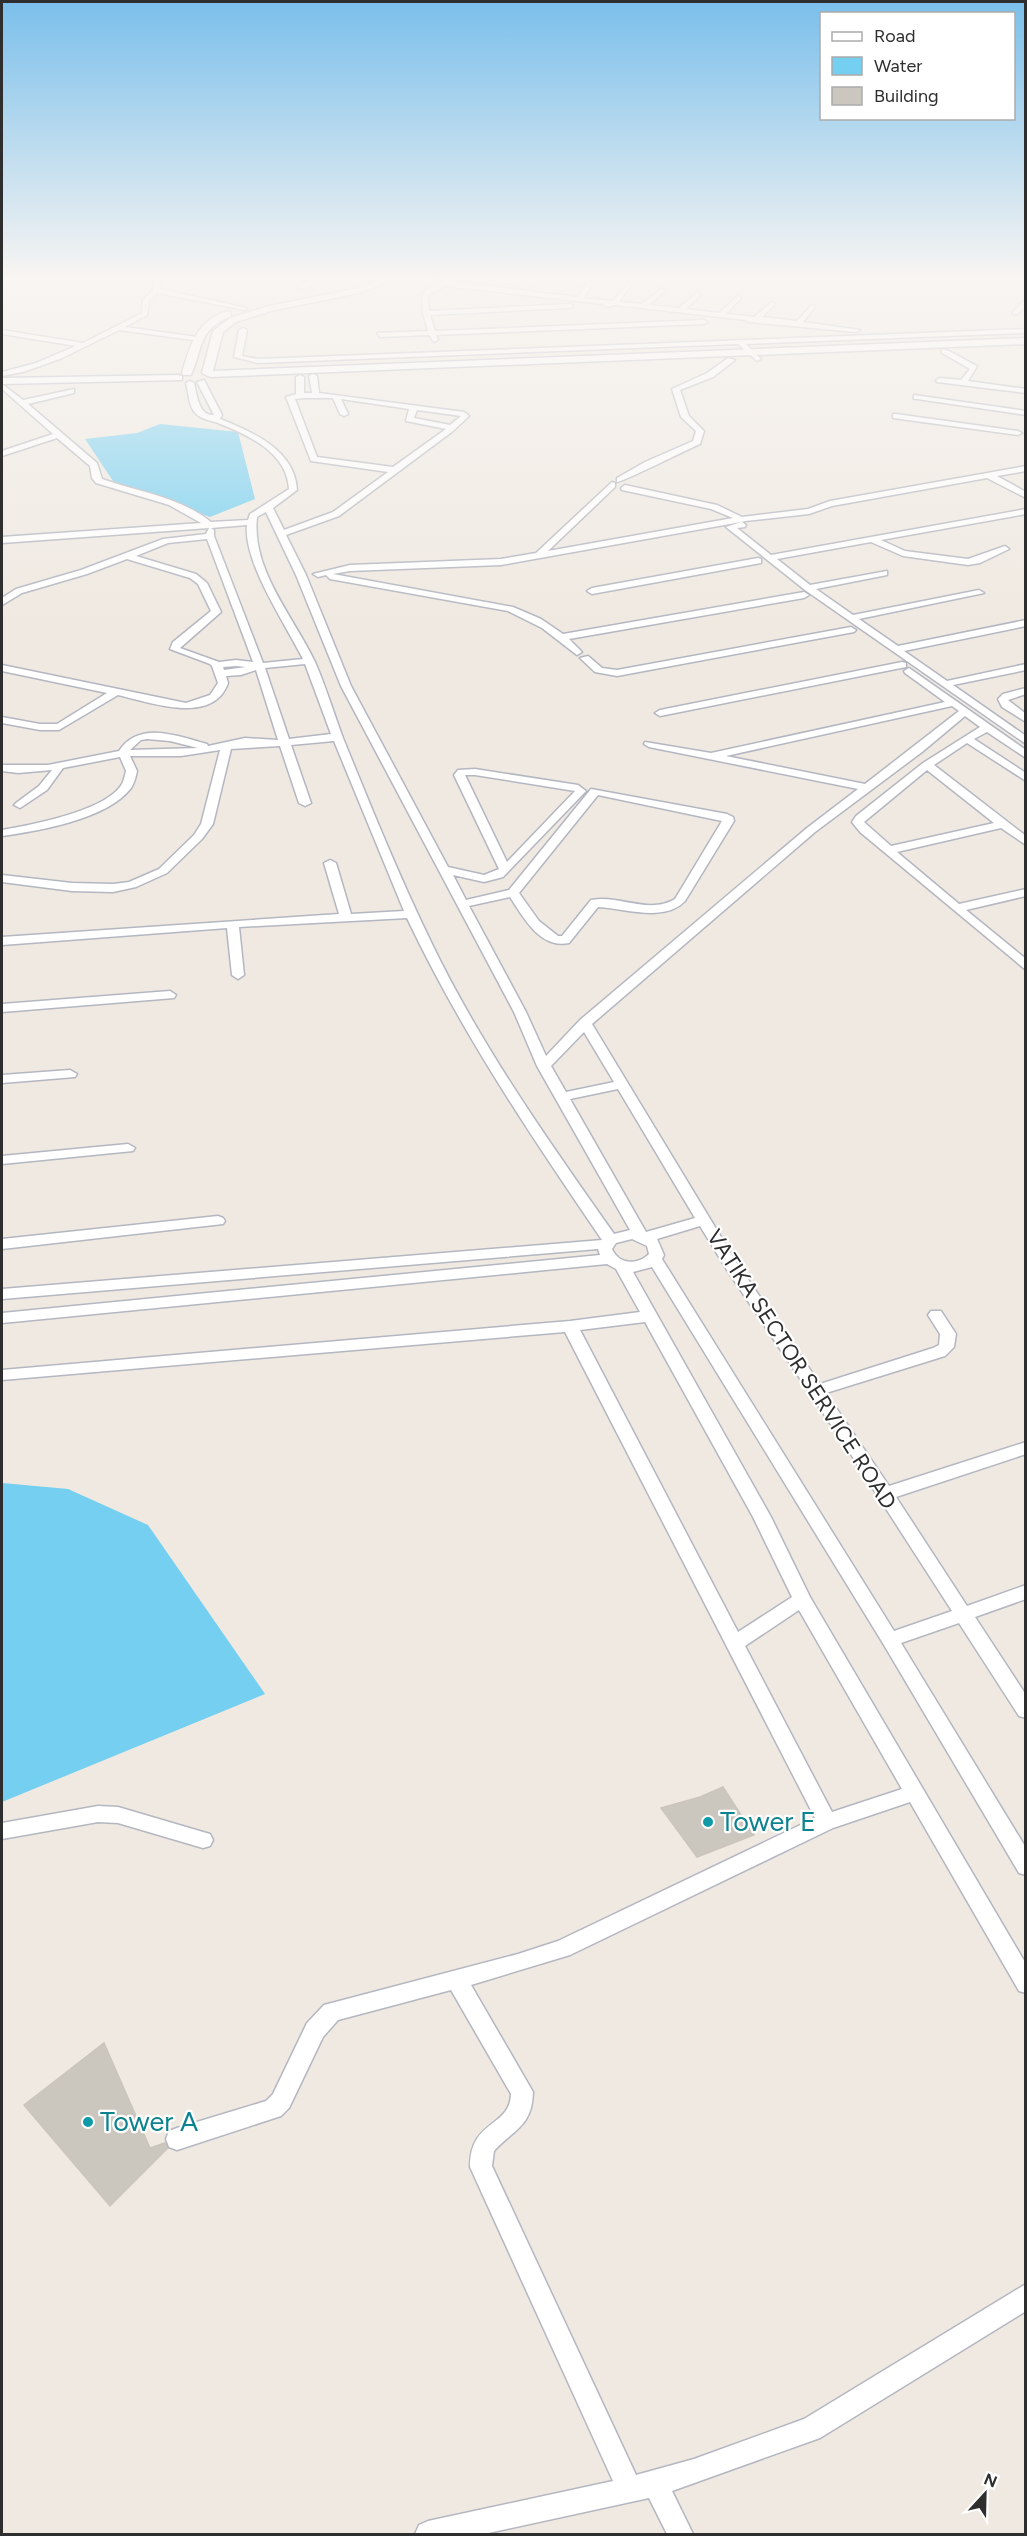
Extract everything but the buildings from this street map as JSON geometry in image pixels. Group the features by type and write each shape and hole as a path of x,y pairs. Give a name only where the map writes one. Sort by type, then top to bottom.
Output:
{"street":[{"path":"9,392 94,465 96,478 99,481 162,501 202,518 210,530 259,666 277,742 305,803"},
{"path":"22,403 66,392"},
{"path":"198,392 197,410 204,416 216,419 258,439 291,470 295,478 293,490 253,516 250,525 252,546 309,661 338,738 412,914 458,1007 650,1316 762,1517 802,1599 1026,1984"},
{"path":"206,392 218,415 216,419"},
{"path":"538,556 616,482 697,442 700,431 685,417 677,392"},
{"path":"336,397 344,414"},
{"path":"282,534 336,514 450,429 465,416 464,414 336,397 289,398 314,459 394,470"},
{"path":"917,397 1026,413"},
{"path":"414,407 409,419 446,425 450,429"},
{"path":"896,416 1022,432"},
{"path":"985,439 1022,432"},
{"path":"2,454 60,434"},
{"path":"301,575 351,568 501,562 816,511 993,477 1026,468"},
{"path":"993,477 1026,474"},
{"path":"993,477 1026,496"},
{"path":"625,488 657,497 704,503 726,510 742,520"},
{"path":"2,1294 612,1252 641,1266 654,1259 657,1250 643,1236 561,1097 544,1066 520,1012 346,686 301,575 268,506"},
{"path":"340,571 352,573 505,567 742,520 816,511"},
{"path":"592,591 1026,511"},
{"path":"2,546 250,525"},
{"path":"720,526 806,591 839,609 1026,741"},
{"path":"2,540 210,530"},
{"path":"2,592 19,591 84,572 166,541 210,530"},
{"path":"872,539 903,553 968,562 977,561 1005,549"},
{"path":"2,668 186,706 206,702 218,693 223,683 219,669 201,656 175,649 176,644 216,612 202,583 181,571 127,556"},
{"path":"563,638 806,591 884,573"},
{"path":"318,574 510,609 528,616 563,638 599,670 617,673 851,630"},
{"path":"2,602 19,591"},
{"path":"806,591 851,630 1026,755"},
{"path":"852,618 978,593"},
{"path":"827,611 839,609"},
{"path":"895,650 1026,623"},
{"path":"219,669 236,663 259,666 309,661"},
{"path":"660,713 902,665"},
{"path":"945,684 1026,667"},
{"path":"1026,691 1005,697 1003,701 1026,719"},
{"path":"2,720 40,728 58,728 116,692"},
{"path":"712,756 953,703"},
{"path":"981,710 1006,705"},
{"path":"544,1066 585,1023 811,830 964,712"},
{"path":"987,728 966,738 927,765 860,818 859,825 1026,966"},
{"path":"123,753 130,741 146,735 225,748"},
{"path":"2,768 18,771 38,770 123,753 262,746 277,742 338,738"},
{"path":"966,738 1026,778"},
{"path":"649,744 868,788"},
{"path":"2,879 72,887 112,888 132,885 163,871 198,837 207,824 225,748"},
{"path":"2,833 74,818 119,795 130,779 132,768 130,761 123,753"},
{"path":"2,760 38,770"},
{"path":"927,765 1026,842"},
{"path":"20,805 55,777 59,766"},
{"path":"443,869 488,879 499,876 505,870 576,798 581,791 578,788 475,772 462,772 459,775 505,870"},
{"path":"462,904 513,893 595,791 727,817 728,821 679,901 671,908 659,910 612,902 595,903 566,940 559,941 548,938 513,893"},
{"path":"890,850 1002,824"},
{"path":"330,863 346,918"},
{"path":"958,908 1026,892"},
{"path":"2,942 233,924 412,914"},
{"path":"233,924 238,975"},
{"path":"2,1008 170,995"},
{"name":"VATIKA SECTOR SERVICE ROAD","path":"585,1023 704,1220 1026,1711"},
{"path":"2,1079 70,1074"},
{"path":"561,1097 621,1084"},
{"path":"2,1160 128,1148"},
{"path":"612,1252 624,1234 643,1236 704,1220"},
{"path":"2,1244 218,1221"},
{"path":"2,1318 612,1252"},
{"path":"654,1259 890,1640 1026,1867"},
{"path":"816,1391 939,1352 946,1347 948,1334 936,1315"},
{"path":"2,1375 570,1326 650,1316"},
{"path":"570,1326 826,1822"},
{"path":"885,1494 1026,1448"},
{"path":"890,1640 1026,1592"},
{"path":"735,1643 802,1599"},
{"path":"177,2139 273,2109 281,2101 315,2030 332,2012 563,1948 826,1822 914,1793"},
{"path":"2,1831 98,1814 118,1815 203,1840"},
{"path":"456,1979 522,2092 522,2101 517,2115 508,2126 486,2143 481,2154 481,2168 630,2490"},
{"path":"428,2535 655,2484 811,2429 1000,2315 1026,2296"},
{"path":"655,2484 680,2535"}],"water":[{"path":"160,424 238,432 255,499 210,517 113,481 85,439 137,433"},
{"path":"2,1483 68,1489 148,1525 265,1694 2,1802"}],"place":[{"name":"Tower E","path":"708,1822"},
{"name":"Tower A","path":"88,2122"}]}
